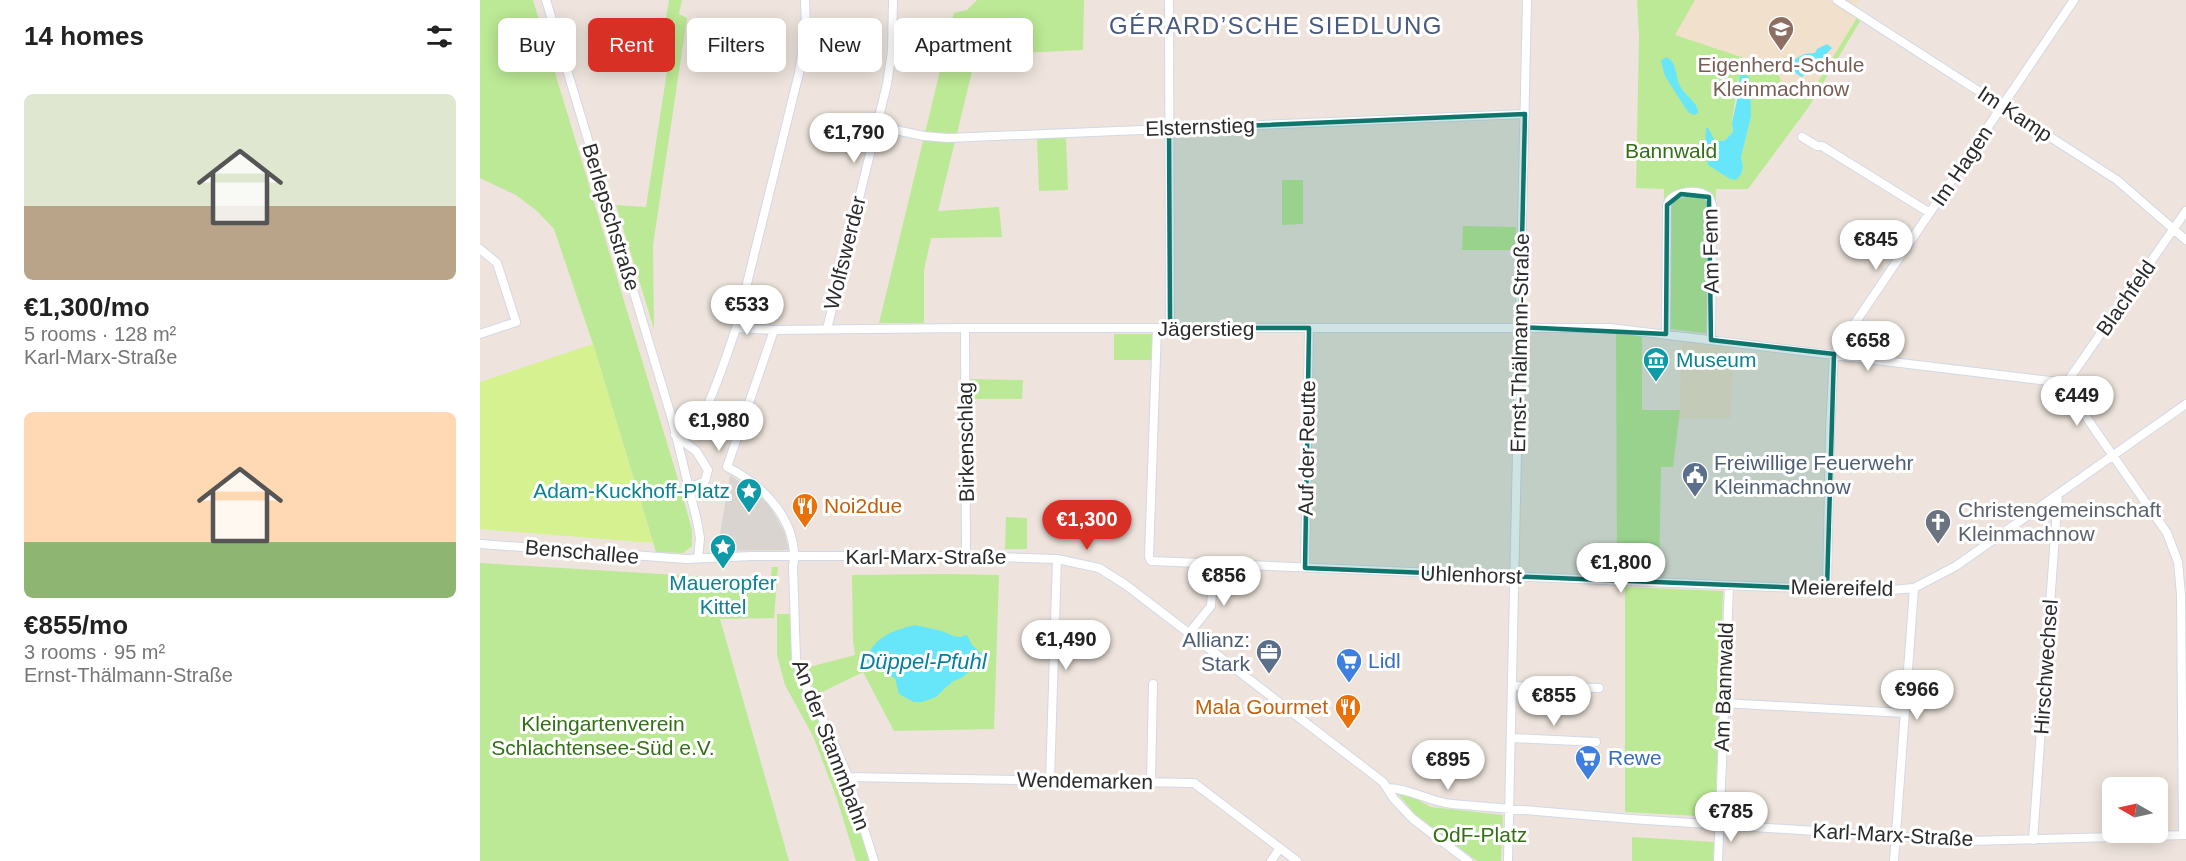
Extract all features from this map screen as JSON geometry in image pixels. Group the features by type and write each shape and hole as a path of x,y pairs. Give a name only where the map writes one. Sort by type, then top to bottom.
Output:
{"street":[{"name":"Berlepschstraße","path":"546,0 675,435 700,538 698,558"},
{"path":"675,435 690,431 699,423 736,328 799,73 806,28 805,0"},
{"name":"Wolfswerder","path":"827,329 887,84 892,51 893,0"},
{"path":"1169,0 1170,328"},
{"name":"Ernst-Thälmann-Straße","path":"1508,861 1527,0"},
{"name":"Im Kamp","path":"1837,0 2116,180 2175,228 2186,240"},
{"name":"Im Hagen","path":"1834,354 2074,0"},
{"name":"Elsternstieg","path":"876,126 944,138 1525,114"},
{"name":"Im Hagen","path":"1802,137 1817,146 1822,146 1930,213"},
{"name":"Am Fenn","path":"1666,334 1667,205 1669,200 1676,195 1701,192 1709,196 1712,205 1711,340"},
{"name":"Blachfeld","path":"2065,385 2186,211"},
{"path":"480,249 497,263 516,322 480,334"},
{"name":"Jägerstieg","path":"736,328 774,330 1610,328 2058,382 2065,385"},
{"name":"Birkenschlag","path":"965,328 966,556"},
{"name":"Uhlenhorst","path":"1157,328 1149,557 1151,561 1729,586"},
{"name":"Auf der Reutte","path":"1305,567 1309,328"},
{"path":"774,330 728,467 756,485 772,501 784,520 794,546 795,556"},
{"path":"1827,589 1834,354"},
{"path":"2065,385 2173,545 2178,562 2183,595 2185,835"},
{"name":"Meiereifeld","path":"1729,586 1891,590 1914,588 1956,566 2186,404"},
{"path":"675,435 696,451 708,470 705,482 688,489"},
{"name":"Hirschwechsel","path":"2033,840 2058,494"},
{"name":"Benschallee","path":"480,544 684,559"},
{"name":"Karl-Marx-Straße","path":"684,559 795,556 966,556 1057,559 1090,565 1106,571 1385,785 1437,802 1719,825 1969,841 2185,835"},
{"name":"An der Stammbahn","path":"795,556 793,567 796,659 802,679 831,736 848,777 874,861"},
{"path":"1050,781 1057,559"},
{"path":"1189,633 1211,606 1214,565"},
{"name":"Am Bannwald","path":"1718,861 1729,586"},
{"path":"1894,861 1914,588"},
{"path":"1151,781 1153,684"},
{"path":"1513,686 1599,688"},
{"path":"1723,703 1905,713"},
{"path":"1511,738 1596,742"},
{"name":"Wendemarken","path":"848,777 1194,783 1296,861"},
{"path":"1385,785 1413,819 1468,861"},
{"path":"1271,861 1280,849"}],"highlighted area":[{"path":"1525,114 1520,327 1666,334 1667,205 1681,194 1709,197 1711,340 1834,354 1827,589 1305,568 1309,328 1170,328 1169,129"}],"shaded area":[{"name":"Eigenherd-Schule Kleinmachnow","path":"1695,0 1861,0 1857,6 1858,16 1810,95 1783,89 1675,35"},
{"path":"1682,341 1733,347 1731,419 1679,419"},
{"name":"Adam-Kuckhoff-Platz","path":"730,475 759,494 771,508 784,531 789,550 717,551"}],"green space":[{"path":"480,0 533,0 538,18 498,18 498,72 555,72 692,530 692,546 683,553 656,552 593,344 554,229 537,211 516,195 480,178"},
{"path":"669,0 682,0 679,14 687,18 653,245 654,329 616,205 646,207 667,72 675,72 675,18 666,18"},
{"path":"977,0 1084,0 1083,50 1033,52 1033,18 953,18 954,13 967,10"},
{"name":"Bannwald","path":"1637,0 1695,0 1675,35 1777,69 1783,89 1810,95 1858,16 1862,18 1808,108 1748,189 1716,189 1713,334 1662,328 1664,189 1636,188 1639,35","holes":["1738,78 1751,117 1741,157 1743,167 1741,174 1706,145 1706,138 1711,137 1715,141 1724,141 1733,132"]},
{"path":"940,72 972,72 938,211 999,207 1002,237 931,238 924,270 924,323 879,323"},
{"path":"1037,138 1066,138 1068,190 1039,191"},
{"path":"1282,180 1303,180 1303,224 1282,225"},
{"path":"1463,226 1516,227 1515,250 1462,250"},
{"path":"1616,333 1642,336 1642,410 1680,410 1673,467 1661,467 1659,575 1617,573"},
{"path":"1114,334 1154,334 1154,360 1114,360"},
{"path":"593,344 653,543 480,529 480,382"},
{"path":"970,379 1023,380 1022,399 970,399"},
{"path":"1006,517 1027,518 1027,549 1005,549"},
{"name":"Kleingartenverein Schlachtensee-Süd e.V.","path":"480,563 727,578 729,584 770,584 772,567 778,567 774,618 720,619 789,861 480,861"},
{"path":"852,575 999,575 994,729 894,731 863,672 816,695 805,668 855,655"},
{"path":"1625,587 1723,591 1715,817 1625,812"},
{"path":"777,614 793,614 796,659 831,736 874,861 856,861 837,799 813,736 785,685 777,655"},
{"name":"OdF-Platz","path":"1396,792 1407,794 1431,807 1503,815 1501,861 1477,861 1416,815"},
{"path":"1632,837 1714,842 1714,861 1632,861"}],"water":[{"path":"1827,44 1832,48 1825,55 1825,63 1817,65 1802,77 1795,73 1792,61 1804,54 1815,53 1817,49"},
{"path":"1666,57 1672,62 1682,90 1696,106 1698,113 1694,115 1688,112 1665,76 1661,61"},
{"path":"1740,74 1748,76 1750,81 1751,117 1741,157 1743,167 1736,180 1730,179 1708,165 1705,152 1706,127 1715,141 1724,141 1733,132 1732,123"},
{"name":"Düppel-Pfuhl","path":"915,625 953,636 967,635 972,645 983,655 975,667 961,678 951,682 936,697 922,702 914,702 899,694 895,678 870,666 866,661 873,646 884,636"}],"place":[{"name":"Eigenherd-Schule Kleinmachnow","path":"1781,52"},
{"name":"Museum","path":"1656,383"},
{"name":"Freiwillige Feuerwehr Kleinmachnow","path":"1695,498"},
{"name":"Adam-Kuckhoff-Platz","path":"749,514"},
{"name":"Noi2due","path":"805,529"},
{"name":"Christengemeinschaft Kleinmachnow","path":"1938,545"},
{"name":"Maueropfer Kittel","path":"723,570"},
{"name":"Allianz: Stark","path":"1269,675"},
{"name":"Lidl","path":"1349,684"},
{"name":"Mala Gourmet","path":"1348,730"},
{"name":"Rewe","path":"1588,781"}],"district":[{"name":"GÉRARD’SCHE SIEDLUNG","path":"1276,26"}]}
